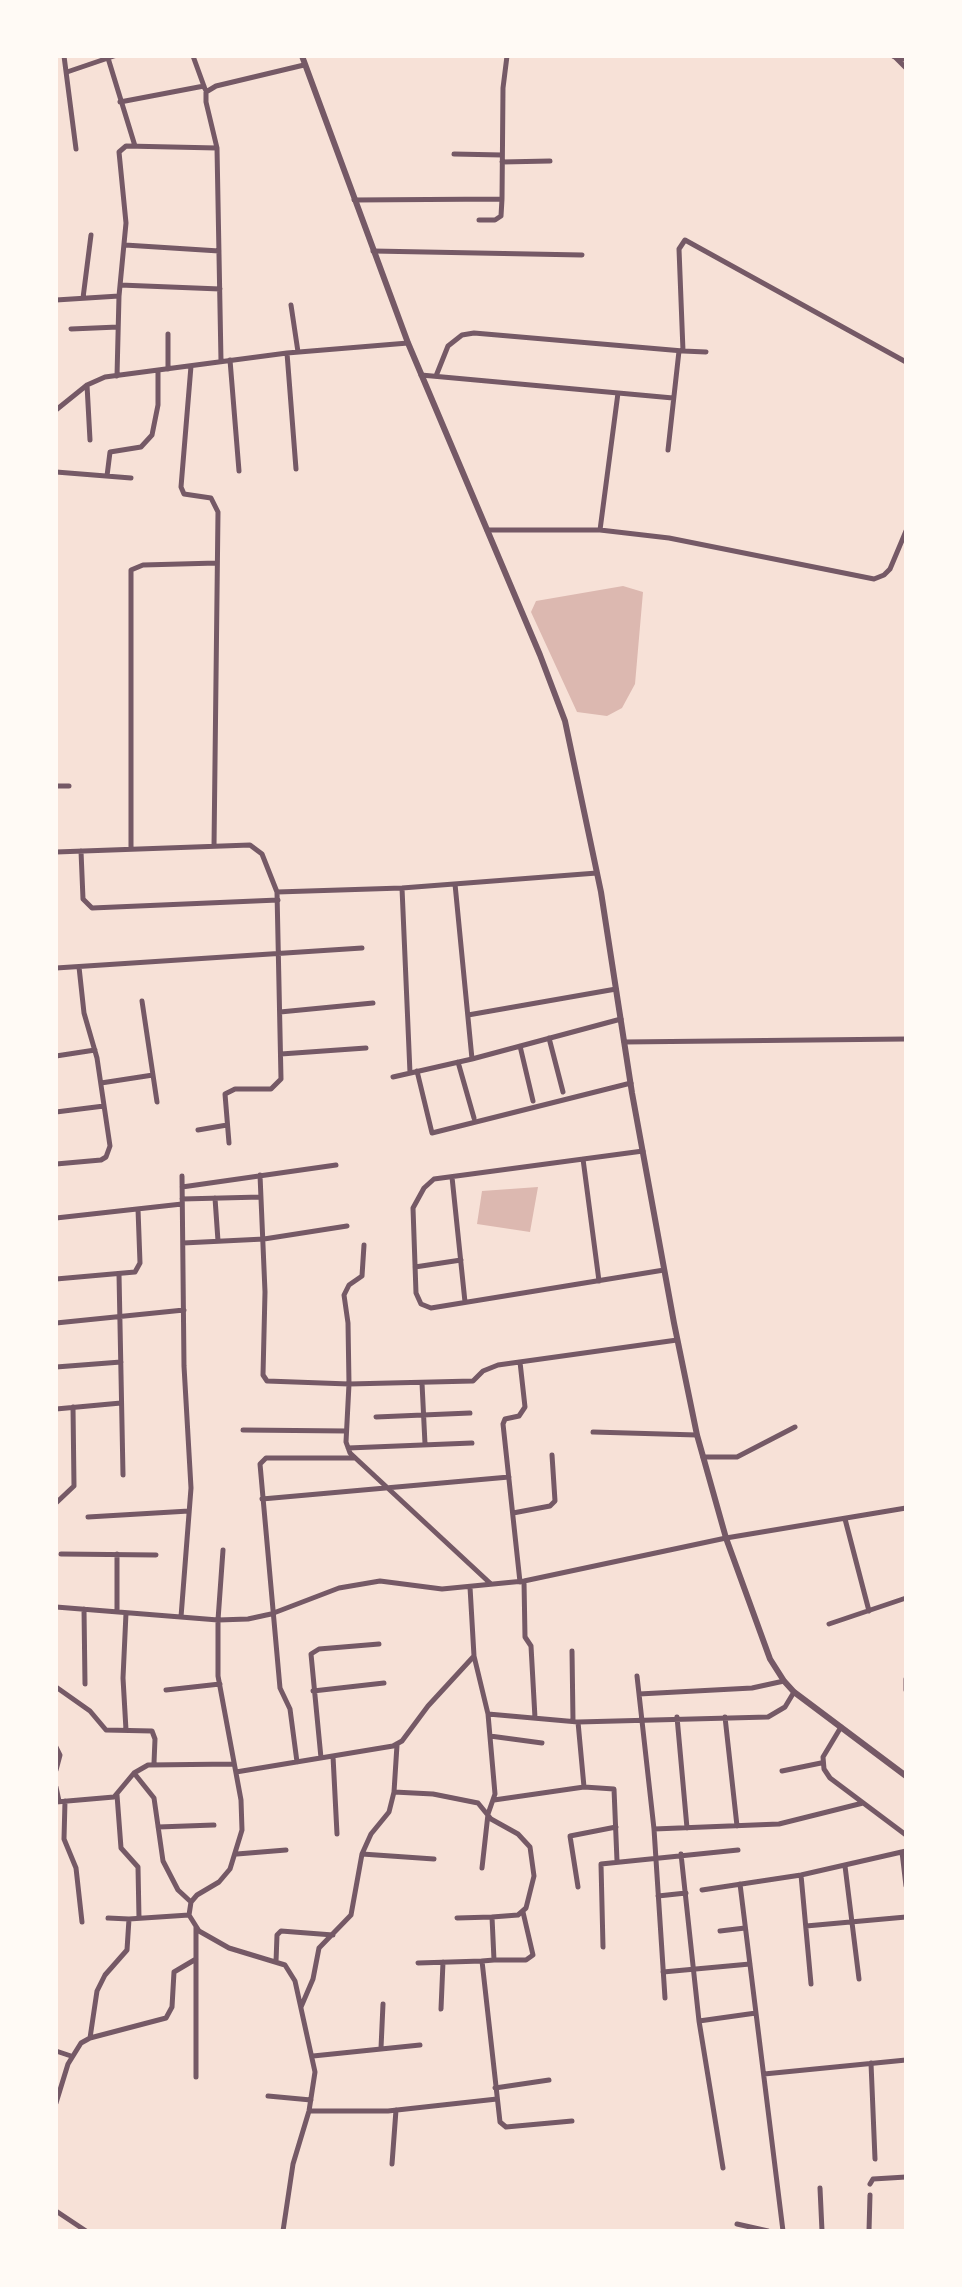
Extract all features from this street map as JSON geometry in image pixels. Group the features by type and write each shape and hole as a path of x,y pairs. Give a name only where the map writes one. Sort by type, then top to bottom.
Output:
{"street":[{"path":"64,56 76,149"},
{"path":"88,56 90,64"},
{"path":"193,56 205,89 217,148 221,361"},
{"path":"120,102 205,89 311,56"},
{"path":"479,220 495,220 501,216 503,88 507,56"},
{"path":"895,56 906,59"},
{"path":"895,56 906,68"},
{"path":"67,72 111,57 120,102 135,146"},
{"path":"303,60 408,343 565,721 597,873 677,1340 697,1434 726,1538 771,1659 785,1681 794,1692 906,1776"},
{"path":"117,376 119,296 125,245 125,209 118,156 122,148 135,146 217,148"},
{"path":"454,153 550,161"},
{"path":"354,200 502,199"},
{"path":"83,298 91,235"},
{"path":"668,450 681,351 678,248 681,243 690,240 906,362"},
{"path":"125,245 219,251"},
{"path":"373,251 582,255"},
{"path":"120,285 220,289"},
{"path":"56,300 119,296"},
{"path":"291,305 298,352"},
{"path":"71,329 118,327"},
{"path":"436,376 448,346 462,335 474,333 706,352"},
{"path":"168,334 168,369"},
{"path":"56,410 87,385 117,376 287,353 408,343"},
{"path":"287,353 296,469"},
{"path":"230,360 239,471"},
{"path":"191,366 179,478 184,494 211,498 216,503 214,846"},
{"path":"107,476 112,450 141,447 152,435 158,405 158,370"},
{"path":"421,375 673,398"},
{"path":"87,385 90,440"},
{"path":"600,530 618,393"},
{"path":"56,472 131,478"},
{"path":"487,530 600,530 669,538 874,579 890,569 906,531"},
{"path":"131,848 131,570 143,565 217,564"},
{"path":"56,786 69,786"},
{"path":"56,852 250,845 257,848 278,900 281,1079 276,1087 235,1089 225,1094 229,1143"},
{"path":"81,851 83,899 92,908 278,900"},
{"path":"277,892 402,888 597,873"},
{"path":"455,884 472,1059"},
{"path":"402,888 410,1073"},
{"path":"56,968 279,956 362,948"},
{"path":"56,1164 106,1157 110,1146 95,1050 86,1020 79,967"},
{"path":"468,1015 616,989"},
{"path":"142,1001 157,1102"},
{"path":"280,1012 373,1003"},
{"path":"393,1076 472,1059 621,1019"},
{"path":"549,1038 563,1091"},
{"path":"624,1042 906,1039"},
{"path":"520,1046 533,1101"},
{"path":"281,1054 366,1048"},
{"path":"56,1056 95,1050"},
{"path":"458,1062 474,1118"},
{"path":"417,1071 432,1133 631,1083"},
{"path":"101,1083 153,1075"},
{"path":"56,1112 104,1106"},
{"path":"198,1130 227,1125"},
{"path":"643,1151 434,1179 418,1197 413,1208 416,1293 421,1304 431,1307 664,1270"},
{"path":"583,1159 599,1281"},
{"path":"182,1186 336,1165"},
{"path":"260,1175 264,1239 264,1379 271,1383 473,1381 490,1367 677,1340"},
{"path":"181,1617 191,1471 182,1176"},
{"path":"452,1177 465,1302"},
{"path":"56,1219 215,1198 261,1197"},
{"path":"215,1198 218,1241"},
{"path":"56,1279 118,1274 139,1269 138,1209"},
{"path":"183,1243 264,1239 347,1226"},
{"path":"364,1245 362,1276 349,1285 344,1295 348,1323 348,1448 354,1458 491,1584"},
{"path":"415,1267 461,1260"},
{"path":"118,1274 123,1475"},
{"path":"56,1323 184,1310"},
{"path":"56,1367 121,1362"},
{"path":"520,1362 525,1407 519,1416 509,1416 503,1424 522,1581 525,1637 531,1646 535,1718"},
{"path":"422,1383 425,1444"},
{"path":"56,1409 121,1403"},
{"path":"56,1503 74,1486 73,1407"},
{"path":"376,1417 470,1413"},
{"path":"703,1457 737,1457 795,1427"},
{"path":"243,1430 346,1432"},
{"path":"593,1432 697,1434"},
{"path":"348,1448 472,1443"},
{"path":"513,1513 550,1506 555,1501 552,1455"},
{"path":"297,1762 290,1709 281,1688 271,1614 259,1468 266,1458 354,1458"},
{"path":"262,1499 509,1477"},
{"path":"56,1607 218,1620 271,1614 339,1588 380,1581 442,1589 522,1581 726,1538 906,1508"},
{"path":"88,1517 189,1511"},
{"path":"845,1519 869,1611"},
{"path":"196,2077 196,1959 195,1927 189,1916 191,1902 225,1876 237,1854 243,1815 220,1684 218,1620 223,1550"},
{"path":"61,1554 156,1555"},
{"path":"117,1554 117,1612"},
{"path":"470,1587 474,1656 488,1714 494,1800 488,1814 482,1868"},
{"path":"829,1625 906,1598"},
{"path":"84,1609 85,1684"},
{"path":"126,1613 123,1678 126,1730"},
{"path":"321,1758 309,1659 314,1651 379,1644"},
{"path":"572,1651 575,1721 584,1787"},
{"path":"236,1772 397,1745 406,1738 436,1696 474,1656"},
{"path":"637,1676 654,1829 665,1998"},
{"path":"906,1679 906,1690"},
{"path":"639,1694 752,1688 785,1681"},
{"path":"313,1691 384,1683"},
{"path":"166,1690 220,1684"},
{"path":"56,1687 90,1711 106,1730 147,1729 154,1734 154,1763"},
{"path":"488,1714 575,1721 777,1714 794,1692"},
{"path":"677,1717 687,1828"},
{"path":"725,1717 737,1826"},
{"path":"782,1771 821,1763 841,1727"},
{"path":"490,1736 542,1743"},
{"path":"301,2007 313,1979 316,1954 351,1915 362,1854 371,1834 389,1812 394,1792 397,1745"},
{"path":"56,1747 60,1755 56,1770"},
{"path":"333,1756 337,1834"},
{"path":"60,1801 103,1800 117,1795 134,1773 154,1763 234,1764"},
{"path":"821,1763 830,1778 906,1835"},
{"path":"134,1773 154,1798 163,1861 178,1890 191,1902"},
{"path":"56,1787 64,1839 76,1868 82,1922"},
{"path":"494,1800 584,1787 614,1789 617,1861"},
{"path":"394,1792 433,1794 472,1801 484,1807 497,1824 519,1834 530,1847 534,1876 523,1912 533,1955 526,1960 418,1963"},
{"path":"117,1795 121,1848 138,1867 139,1918"},
{"path":"654,1829 795,1822 863,1803"},
{"path":"158,1827 214,1825"},
{"path":"578,1887 570,1836 616,1827"},
{"path":"237,1854 286,1850"},
{"path":"603,1947 599,1867 605,1862 738,1850"},
{"path":"702,1890 802,1875 904,1851 906,1886"},
{"path":"362,1854 434,1859"},
{"path":"681,1854 699,2021 723,2168"},
{"path":"845,1866 859,1979"},
{"path":"802,1875 811,1984"},
{"path":"740,1884 783,2231"},
{"path":"658,1896 686,1893"},
{"path":"457,1918 492,1917 523,1912"},
{"path":"108,1918 189,1916"},
{"path":"492,1917 494,1960"},
{"path":"806,1926 906,1917"},
{"path":"90,2038 97,1991 105,1975 127,1950 129,1919"},
{"path":"195,1927 243,1954 276,1962 290,1970 301,2007 315,2072 309,2111 293,2164 283,2231"},
{"path":"720,1931 746,1927"},
{"path":"276,1962 277,1935 281,1931 333,1935"},
{"path":"56,2103 71,2056 81,2043 90,2038 166,2018 172,2007 174,1972 196,1959"},
{"path":"482,1961 500,2122 506,2127 572,2121"},
{"path":"441,2009 443,1962"},
{"path":"663,1972 750,1964"},
{"path":"381,2049 383,2004"},
{"path":"699,2021 757,2013"},
{"path":"313,2056 420,2045"},
{"path":"56,2051 71,2056"},
{"path":"764,2074 906,2060"},
{"path":"872,2063 875,2159"},
{"path":"495,2088 549,2080"},
{"path":"268,2096 311,2099"},
{"path":"309,2111 396,2110 497,2099"},
{"path":"393,2164 396,2110"},
{"path":"870,2184 873,2179 906,2177"},
{"path":"820,2188 822,2231"},
{"path":"869,2231 870,2195"},
{"path":"56,2211 86,2231"},
{"path":"72,2222 72,2231"},
{"path":"737,2224 768,2231"}],"shaded area":[{"path":"623,586 643,592 635,684 622,708 607,716 577,712 531,612 536,601"},
{"path":"538,1187 530,1232 477,1224 482,1191"}]}
